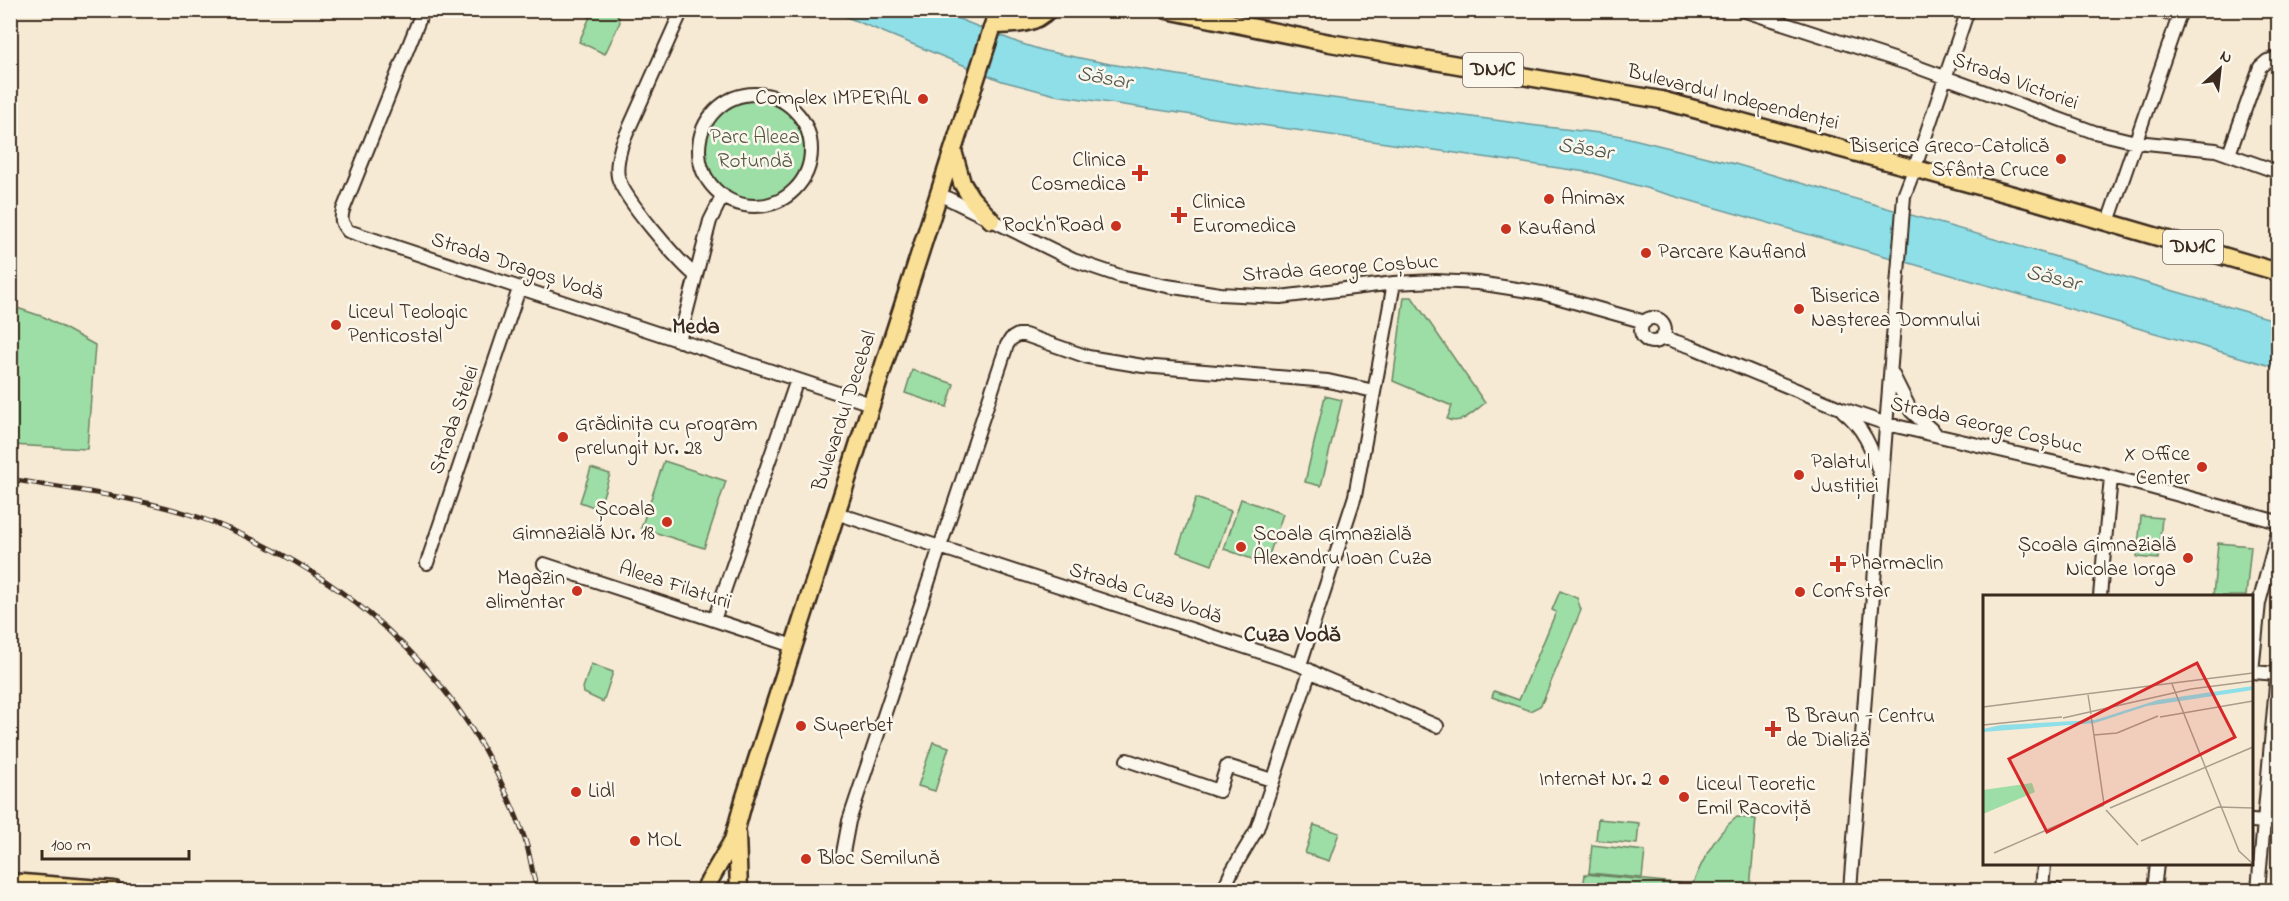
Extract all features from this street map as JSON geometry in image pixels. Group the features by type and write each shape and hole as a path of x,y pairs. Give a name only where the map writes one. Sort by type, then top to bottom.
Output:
{"main road":[{"path":"996,18 1024,24 1035,20 1048,10"},
{"name":"Bulevardul Independenței","path":"1167,10 1330,43 1661,100 2108,222 2278,272"},
{"name":"Bulevardul Decebal","path":"708,884 733,840 793,646 996,18"},
{"path":"953,151 962,183 971,198 991,220"},
{"name":"Bulevardul Decebal","path":"736,825 740,888"},
{"path":"10,882 114,891"},
{"path":"696,891 708,884"}],"street":[{"name":"Strada Dragoș Vodă","path":"423,10 343,210 342,225 355,234 871,404"},
{"path":"682,10 622,144 617,164 618,177 630,201 696,276"},
{"name":"Strada Victoriei","path":"1742,10 1910,64 2094,132 2136,141 2191,146 2229,154 2278,172"},
{"path":"1850,891 1902,210 1904,196 1968,10"},
{"path":"2108,222 2180,14 2159,10"},
{"path":"2229,154 2260,67 2267,61 2278,58"},
{"path":"752,94 771,96 787,104 800,117 811,142 810,161 799,186 785,198 760,206 740,204 723,195 705,175 700,158 703,130 712,114 734,98 752,94"},
{"name":"Strada George Coșbuc","path":"939,194 1048,249 1090,266 1135,279 1191,290 1249,297 1280,297 1394,283 1457,281 1500,285 1562,298 1643,325"},
{"path":"679,341 710,221 723,195"},
{"path":"1223,891 1257,829 1349,521 1394,283"},
{"name":"Strada Stelei","path":"427,563 519,289"},
{"name":"Strada George Coșbuc","path":"1643,325 1652,318 1657,320 1663,333 1840,408 1887,424 2111,477 2278,522"},
{"name":"Strada George Coșbuc","path":"1643,325 1643,337 1649,341 1657,341 1663,333"},
{"path":"843,853 849,821 1007,345 1011,339 1018,335 1025,335 1065,351 1143,366 1328,381 1374,392"},
{"path":"1891,372 1911,411 1936,434"},
{"path":"714,620 796,380"},
{"path":"1840,408 1852,418 1865,435 1872,448 1881,478"},
{"path":"2100,595 2111,477"},
{"name":"Strada Cuza Vodă","path":"836,513 1305,668 1437,726"},
{"path":"2253,662 2259,603 2278,532"},
{"name":"Aleea Filaturii","path":"544,564 793,646"},
{"path":"2253,672 2278,674 2258,821 2258,891"},
{"path":"1127,760 1219,791 1227,766 1272,780"},
{"path":"2258,821 2278,823"},
{"path":"2044,865 2042,890 2057,891"},
{"path":"2154,891 2157,865"}],"green space":[{"path":"593,10 606,10 619,17 620,22 605,54 579,42"},
{"name":"Parc Aleea Rotundă","path":"755,97 775,101 792,113 804,130 808,150 804,170 792,187 775,199 755,203 735,199 718,187 706,170 702,150 706,130 718,113 735,101"},
{"path":"1404,297 1412,297 1485,403 1463,419 1452,421 1447,419 1452,406 1393,381"},
{"path":"11,306 44,317 95,345 87,449 11,445"},
{"path":"912,370 954,384 947,407 905,393"},
{"path":"1325,396 1342,400 1321,486 1305,482"},
{"path":"664,461 726,481 704,548 641,528"},
{"path":"591,468 610,474 599,509 580,502"},
{"path":"1196,498 1231,511 1212,565 1177,552"},
{"path":"1241,499 1283,514 1266,564 1224,549"},
{"path":"2141,516 2162,518 2158,559 2137,557"},
{"path":"2218,543 2251,546 2246,595 2213,595"},
{"path":"1560,591 1577,598 1581,610 1540,706 1530,711 1492,697 1494,691 1519,700 1556,612 1552,610"},
{"path":"591,664 613,672 603,702 584,693 583,688"},
{"path":"933,742 949,747 935,791 918,786"},
{"path":"1737,817 1756,819 1750,890 1690,890 1715,841"},
{"path":"1598,819 1639,823 1637,844 1596,840"},
{"path":"1314,825 1339,833 1329,861 1305,853"},
{"path":"1592,845 1645,851 1642,878 1589,873"},
{"path":"1585,874 1685,884 1682,890 1583,890"}],"water":[{"name":"Săsar","path":"832,11 939,11 1019,43 1045,51 1110,64 1259,88 1617,135 1735,164 2278,321 2278,368 1593,173 1055,95 1002,81"}],"railway":[{"path":"10,479 128,499 198,517 244,535 288,558 330,584 369,614 406,647 439,684 468,723 493,766 516,816 527,846 537,890"}],"place":[{"name":"Complex IMPERIAL","path":"923,99"},
{"name":"Biserica Greco-Catolică Sfânta Cruce","path":"2061,159"},
{"name":"Clinica Cosmedica","path":"1140,173"},
{"name":"Animax","path":"1549,199"},
{"name":"Clinica Euromedica","path":"1179,215"},
{"name":"Rock'n'Road","path":"1116,226"},
{"name":"Kaufland","path":"1506,229"},
{"name":"Parcare Kaufland","path":"1646,253"},
{"name":"Biserica Nașterea Domnului","path":"1799,309"},
{"name":"Liceul Teologic Penticostal","path":"336,325"},
{"name":"Grădinița cu program prelungit Nr. 28","path":"563,437"},
{"name":"X Office Center","path":"2202,467"},
{"name":"Palatul Justiției","path":"1799,475"},
{"name":"Școala Gimnazială Nr. 18","path":"667,522"},
{"name":"Școala Gimnazială Alexandru Ioan Cuza","path":"1241,547"},
{"name":"Școala Gimnazială Nicolae Iorga","path":"2188,558"},
{"name":"Pharmaclin","path":"1838,564"},
{"name":"Magazin alimentar","path":"577,591"},
{"name":"Confstar","path":"1800,592"},
{"name":"Superbet","path":"801,726"},
{"name":"B Braun - Centru de Dializă","path":"1773,729"},
{"name":"Internat Nr. 2","path":"1664,780"},
{"name":"Lidl","path":"576,792"},
{"name":"Liceul Teoretic Emil Racoviță","path":"1684,797"},
{"name":"MOL","path":"635,841"},
{"name":"Bloc Semilună","path":"806,859"}],"district":[{"name":"Meda","path":"696,328"},
{"name":"Cuza Vodă","path":"1292,636"}]}
